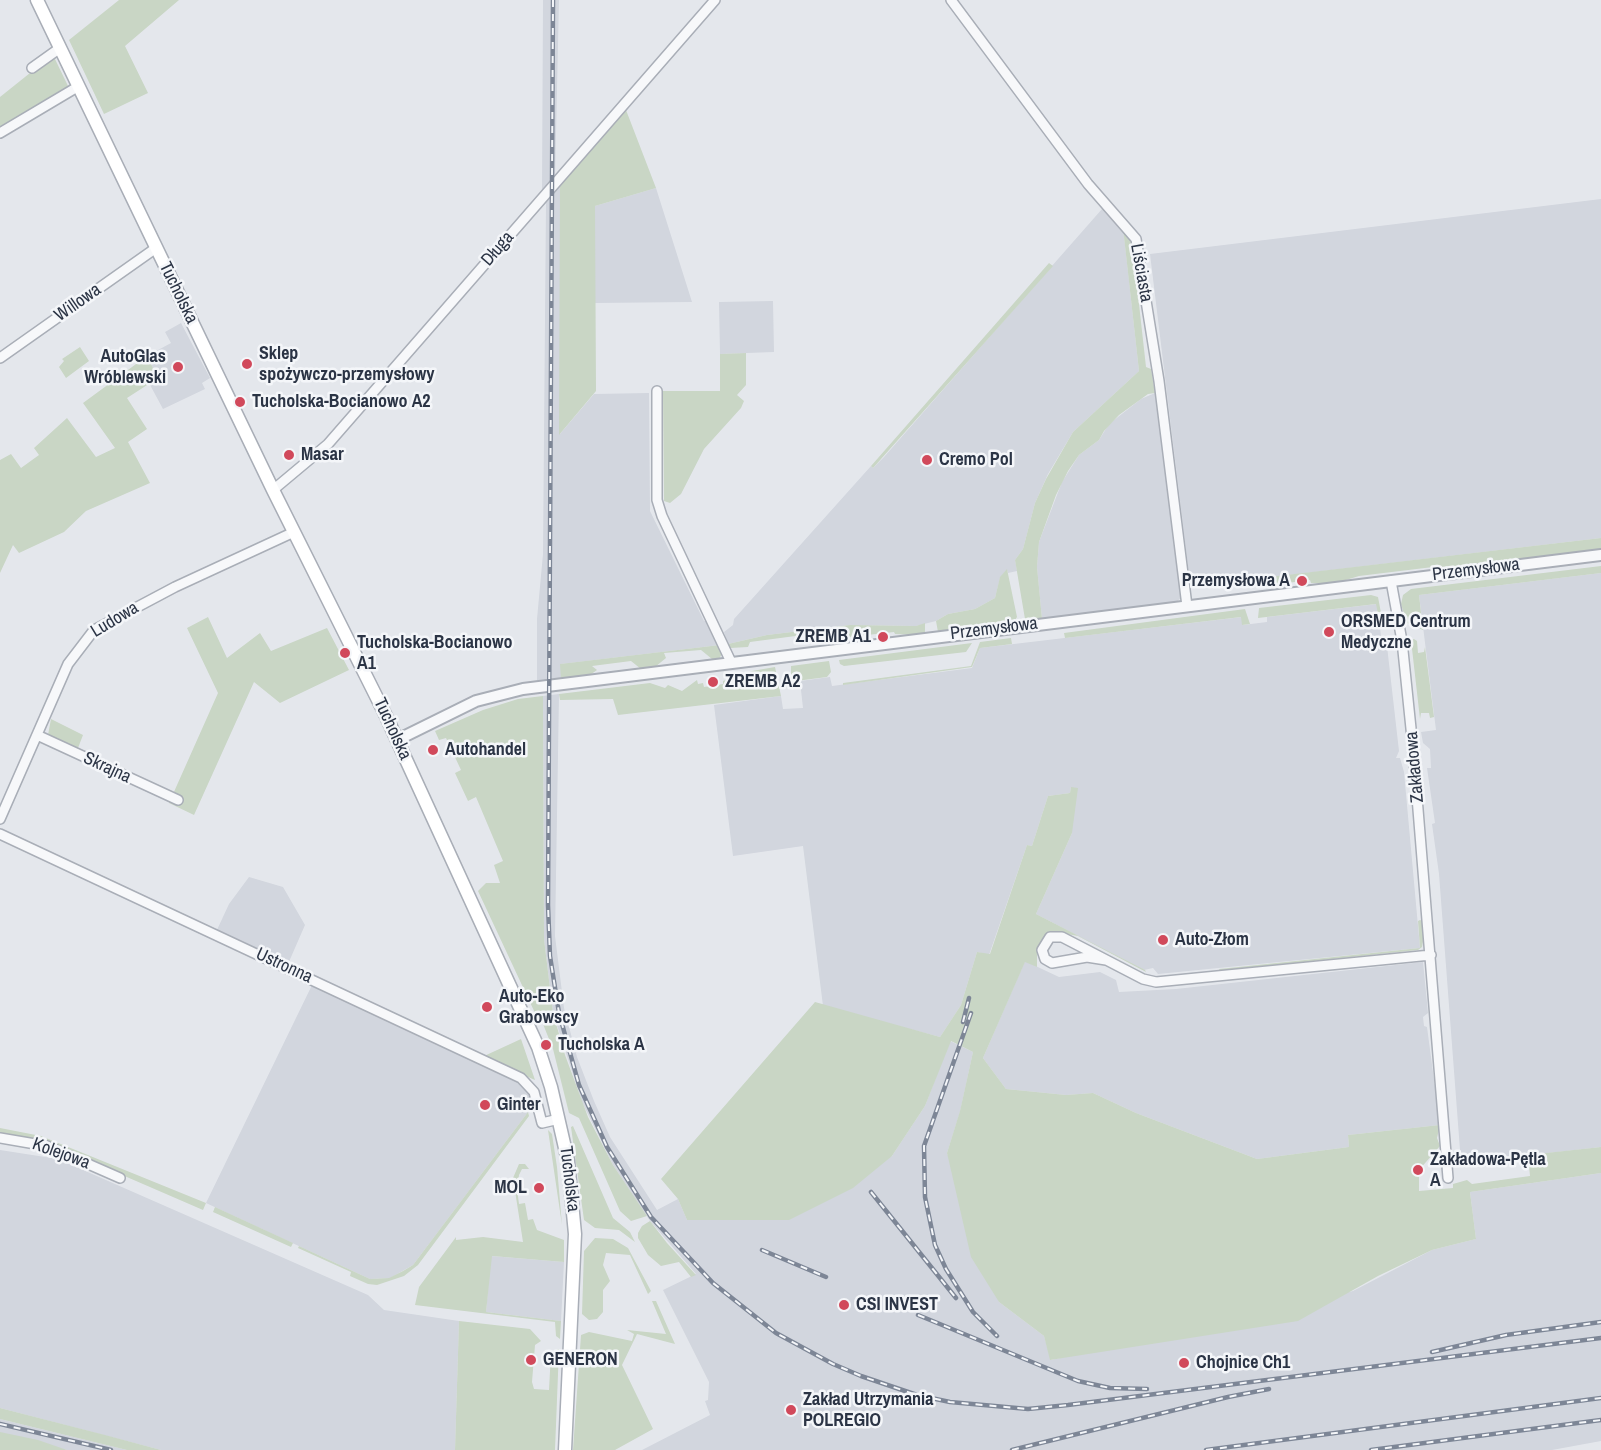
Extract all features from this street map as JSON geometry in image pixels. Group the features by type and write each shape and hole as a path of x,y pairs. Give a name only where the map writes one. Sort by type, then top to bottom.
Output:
{"main road":[{"name":"Tucholska","path":"38,0 273,490 397,740 531,1027 559,1119 572,1188 575,1250 565,1450"}],"street":[{"name":"Długa","path":"273,490 327,446 715,0"},
{"name":"Liściasta","path":"951,0 1088,184 1136,239 1159,381 1187,606"},
{"path":"32,68 60,48"},
{"path":"0,133 79,86"},
{"name":"Willowa","path":"0,358 156,248"},
{"path":"657,391 657,500 662,516 731,662"},
{"name":"Ludowa","path":"0,819 68,664 94,630 166,592 294,532"},
{"name":"Przemysłowa","path":"397,740 467,705 501,694 731,662 1601,555"},
{"name":"Zakładowa","path":"1390,581 1405,663 1448,1178"},
{"name":"Skrajna","path":"36,735 178,800"},
{"name":"Ustronna","path":"0,834 521,1078 534,1092 542,1123 559,1119"},
{"path":"1106,960 1087,957 1052,963 1044,958 1042,949 1049,938 1057,936 1092,951 1145,980 1158,982 1431,955"},
{"name":"Kolejowa","path":"0,1138 47,1146 120,1178"}],"shaded area":[{"path":"543,0 559,0 555,179 542,193"},
{"path":"560,182 560,434 594,394 649,393 650,511 704,621 708,620 720,645 561,664 561,679 537,680 537,619 543,554 546,202"},
{"path":"656,188 692,302 595,303 595,206"},
{"path":"1601,199 1601,538 1213,584 1212,580 1190,582 1150,254"},
{"path":"1102,209 1123,227 1139,371 1073,432 1048,474 1035,503 1023,549 1015,560 1017,571 1008,573 1007,570 1000,578 995,598 975,609 948,614 936,621 916,626 850,625 767,635 728,644 724,632 733,625 734,619 871,466 873,468 884,457"},
{"path":"773,301 774,352 720,354 719,302"},
{"name":"AutoGlas Wróblewski","path":"181,323 210,378 202,383 205,389 163,409 149,383 158,378 147,356 171,343 165,332"},
{"path":"1155,393 1181,598 1175,603 1042,619 1037,567 1039,542 1062,482 1079,455 1099,440 1109,424 1141,399"},
{"path":"1601,573 1601,1147 1461,1163 1439,874 1432,824 1435,823 1427,768 1431,768 1430,749 1423,743 1421,732 1436,730 1419,595"},
{"path":"1377,604 1381,636 1386,637 1399,751 1396,758 1400,758 1404,772 1420,948 1158,974 1153,968 1144,970 1036,914 1072,833 1071,787 1070,793 1048,796 1032,846 1027,845 989,955 977,952 961,1005 940,1037 823,1006 803,846 733,856 714,705 781,696 783,709 803,708 800,681 830,677 832,686 972,668 980,648 1242,617 1243,625 1267,622 1267,617"},
{"path":"559,694 555,936 564,1008 577,1057 610,1137 657,1210 678,1199 687,1220 892,1156 925,1106 950,1041 973,1052 960,1112 947,1153 999,1302 1044,1336 1051,1360 1353,1291 1432,1250 1476,1239 1470,1192 1601,1173 1601,1441 1552,1450 642,1450 710,1415 705,1401 708,1400 709,1382 663,1290 696,1274 650,1221 613,1165 582,1102 553,1013 544,939 543,696"},
{"path":"249,877 283,887 305,925 288,964 216,932 229,904"},
{"path":"1025,961 1059,977 1100,972 1116,980 1119,992 1176,989 1423,962 1428,1013 1423,1017 1424,1026 1427,1027 1440,1125 1348,1135 1349,1147 1257,1159 1136,1113 1093,1093 1066,1095 1006,1089 983,1058"},
{"path":"313,983 518,1081 532,1096 523,1108 528,1112 413,1265 390,1278 370,1279 206,1203"},
{"path":"0,1150 58,1159 368,1295 384,1310 459,1321 455,1450 161,1450 0,1408"},
{"path":"491,1256 564,1262 561,1321 486,1312"},
{"path":"0,1419 127,1450 67,1450 0,1433"}],"green space":[{"path":"119,0 179,0 125,46 148,93 104,114 69,40"},
{"path":"50,57 54,57 67,88 0,131 0,97"},
{"path":"626,110 656,188 595,206 596,391 559,435 560,182"},
{"path":"1104,207 1127,230 1135,250 1141,286 1137,286 1146,367 1151,369 1155,393 1148,394 1119,415 1099,440 1079,455 1068,471 1056,495 1039,542 1037,567 1042,619 1028,621 1025,619 1015,560 1023,549 1035,503 1073,432 1139,371 1123,228 1102,209"},
{"path":"1049,263 1053,266 873,468 871,466"},
{"path":"80,347 89,361 66,378 59,367 64,361 62,359"},
{"path":"746,353 746,385 737,395 744,401 741,408 704,449 681,494 670,503 664,501 663,391 720,391 720,354"},
{"path":"147,356 158,378 127,398 147,429 128,442 150,483 86,511 64,532 19,553 13,545 0,573 0,460 11,454 21,468 39,455 34,448 67,418 96,457 115,448 83,403"},
{"path":"1601,538 1601,551 1460,568 1433,567 1359,576 1336,583 1311,583 1310,580 1257,587 1252,579"},
{"path":"1601,566 1601,573 1419,595 1423,630 1407,623 1401,604 1403,595 1411,589"},
{"path":"1007,569 1017,617 1013,623 938,632 936,621 948,614 975,609 995,598 1000,577"},
{"path":"1371,595 1378,597 1381,613 1378,614 1376,604 1258,618 1259,608"},
{"path":"1245,609 1250,624 1242,625 1241,617 1065,638 1064,633"},
{"path":"208,617 227,658 260,633 271,651 327,628 349,670 280,703 254,682 194,815 169,803 218,693 187,628"},
{"path":"925,623 925,633 916,635 895,634 894,632 849,637 841,630 750,642 748,647 730,648 728,644 767,635 850,625 916,626"},
{"path":"1011,638 1012,644 980,648 972,667 843,685 843,683 971,666 980,642"},
{"path":"1411,640 1417,641 1418,653 1424,652 1425,647 1434,717 1430,718 1429,713 1421,713 1420,719"},
{"path":"972,643 966,652 844,666 839,660"},
{"path":"720,645 723,652 719,659 712,659 701,650 664,653 666,658 655,667 641,669 631,661 592,666 597,670 590,675 561,679 560,664"},
{"path":"829,661 831,672 827,677 796,681 791,677 791,666"},
{"path":"775,667 781,696 618,715 613,699 560,700 559,694 650,683 665,688 668,685 682,691 697,680 698,684 703,683 704,687 723,684 723,681 752,671"},
{"path":"543,696 544,939 553,1013 565,1055 588,1117 613,1165 647,1216 631,1221 620,1211 579,1118 569,1113 553,1049 543,1024 535,1013 478,891 486,883 500,883 494,865 503,861 476,797 468,801 455,773 461,770 446,738 439,740 435,731 483,710 518,699"},
{"path":"51,719 83,735 78,748 48,735"},
{"path":"1071,787 1078,788 1072,833 1036,914 1145,970 1146,972 1078,936 1056,932 1045,936 1037,948 1037,967 1025,962 983,1058 1006,1089 1066,1095 1093,1093 1136,1113 1257,1159 1349,1147 1348,1135 1440,1125 1437,1138 1440,1146 1419,1170 1419,1191 1453,1188 1453,1184 1467,1180 1472,1184 1530,1176 1528,1155 1601,1147 1601,1173 1470,1192 1476,1239 1432,1250 1378,1276 1298,1321 1050,1360 1044,1336 999,1302 971,1257 947,1153 960,1111 973,1052 951,1041 925,1106 892,1156 853,1188 789,1220 687,1220 678,1199 661,1179 815,1002 940,1037 961,1005 977,952 990,954 1027,845 1032,846 1048,796 1070,793"},
{"path":"1418,921 1423,921 1424,936 1422,947 1418,950 1220,971 1219,969 1420,948"},
{"path":"521,1039 535,1080 482,1057"},
{"path":"528,1112 529,1116 418,1265 404,1276 377,1285 368,1284 350,1276 351,1272 298,1248 299,1246 370,1279 389,1278 403,1271 413,1265"},
{"path":"573,1126 613,1218 630,1232 635,1242 619,1230 595,1228 584,1220 571,1127"},
{"path":"0,1128 41,1136 206,1203 203,1210 46,1142 0,1133"},
{"path":"548,1130 552,1134 557,1167 562,1225"},
{"path":"519,1164 525,1164 529,1169 522,1169 519,1175 517,1189 519,1204 525,1203 528,1220 533,1219 537,1230 564,1240 564,1262 492,1256 486,1312 561,1321 560,1339 556,1336 555,1322 415,1305 419,1287 456,1237 456,1240 483,1237 523,1242 513,1178"},
{"path":"215,1207 293,1243 291,1247 213,1212"},
{"path":"650,1221 696,1275 691,1277 679,1262 661,1266 648,1255 638,1238 638,1233 642,1226"},
{"path":"595,1238 613,1239 628,1248 651,1291 648,1294 630,1255 606,1253 603,1265 610,1281 603,1290 603,1312 597,1319 589,1320 582,1314 584,1251"},
{"path":"652,1301 656,1301 675,1344 637,1334 622,1365 653,1429 615,1450 573,1450 581,1335 589,1332 632,1341 634,1334 627,1330 666,1334"},
{"path":"459,1321 530,1329 541,1341 535,1345 532,1382 534,1389 549,1390 551,1352 559,1349 555,1450 455,1450"},
{"path":"0,1408 161,1450 127,1450 0,1419"},
{"path":"0,1432 38,1440 67,1450 0,1450"}],"railway":[{"path":"553,0 548,905 550,956 559,1013 579,1085 607,1147 651,1217 713,1283 776,1333 833,1364 861,1376 917,1395 950,1402 1028,1409 1601,1338"},
{"path":"963,1022 969,998"},
{"path":"971,1013 924,1146 925,1197 935,1245 946,1269 973,1312 997,1336"},
{"path":"871,1192 956,1298"},
{"path":"762,1250 826,1277"},
{"path":"918,1315 1078,1381 1110,1388 1147,1389"},
{"path":"1432,1352 1506,1335 1601,1322"},
{"path":"1012,1450 1269,1389"},
{"path":"1206,1450 1601,1398"},
{"path":"1371,1450 1601,1420"},
{"path":"0,1424 111,1450"}],"place":[{"name":"Sklep spożywczo-przemysłowy","path":"247,364"},
{"name":"AutoGlas Wróblewski","path":"178,367"},
{"name":"Tucholska-Bocianowo A2","path":"240,402"},
{"name":"Masar","path":"289,455"},
{"name":"Cremo Pol","path":"927,460"},
{"name":"Przemysłowa A","path":"1302,581"},
{"name":"ORSMED Centrum Medyczne","path":"1329,632"},
{"name":"ZREMB A1","path":"883,637"},
{"name":"Tucholska-Bocianowo A1","path":"345,653"},
{"name":"ZREMB A2","path":"713,682"},
{"name":"Autohandel","path":"433,750"},
{"name":"Auto-Złom","path":"1163,940"},
{"name":"Auto-Eko Grabowscy","path":"487,1007"},
{"name":"Tucholska A","path":"546,1045"},
{"name":"Ginter","path":"485,1105"},
{"name":"Zakładowa-Pętla A","path":"1418,1170"},
{"name":"MOL","path":"539,1188"},
{"name":"CSI INVEST","path":"844,1305"},
{"name":"GENERON","path":"531,1360"},
{"name":"Chojnice Ch1","path":"1184,1363"},
{"name":"Zakład Utrzymania POLREGIO","path":"791,1410"}]}
